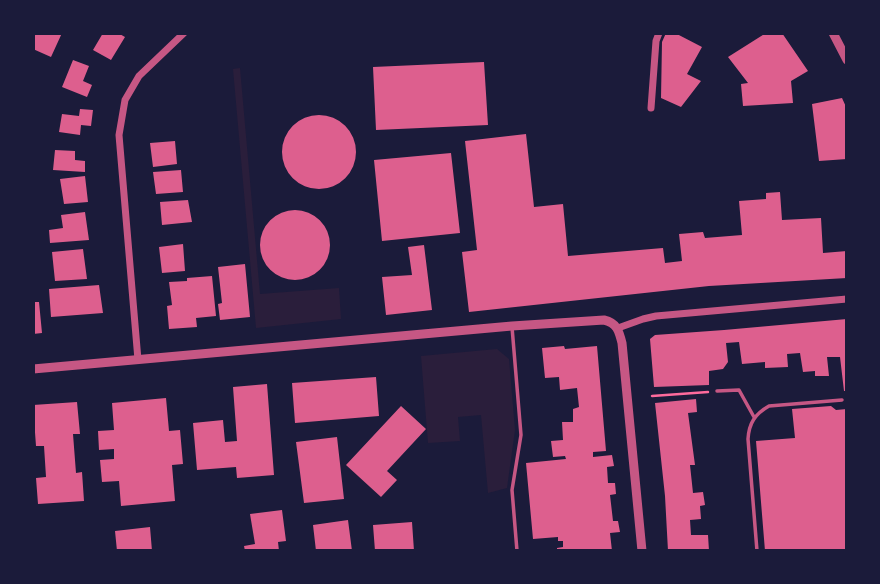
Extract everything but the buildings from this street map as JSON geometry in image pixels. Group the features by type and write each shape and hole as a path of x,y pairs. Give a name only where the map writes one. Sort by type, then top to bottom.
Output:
{"street":[{"path":"138,360 119,135 125,100 139,76 184,33"},
{"path":"651,108 656,41 659,33"},
{"path":"834,33 847,60"},
{"path":"618,328 656,316 847,299"},
{"path":"33,369 512,326 610,321 618,328 624,355 642,551"}],"lane":[{"path":"512,326 521,435 512,489 517,551"},
{"path":"717,391 739,390 754,417"},
{"path":"757,551 748,439 749,427 754,417 769,406 842,400"}],"path":[{"path":"652,397 717,391"}],"shaded area":[{"path":"240,68 260,294 339,288 341,319 256,328 233,69"},
{"path":"497,349 509,359 515,430 507,488 488,493 481,415 458,417 460,441 428,443 421,356"}]}
